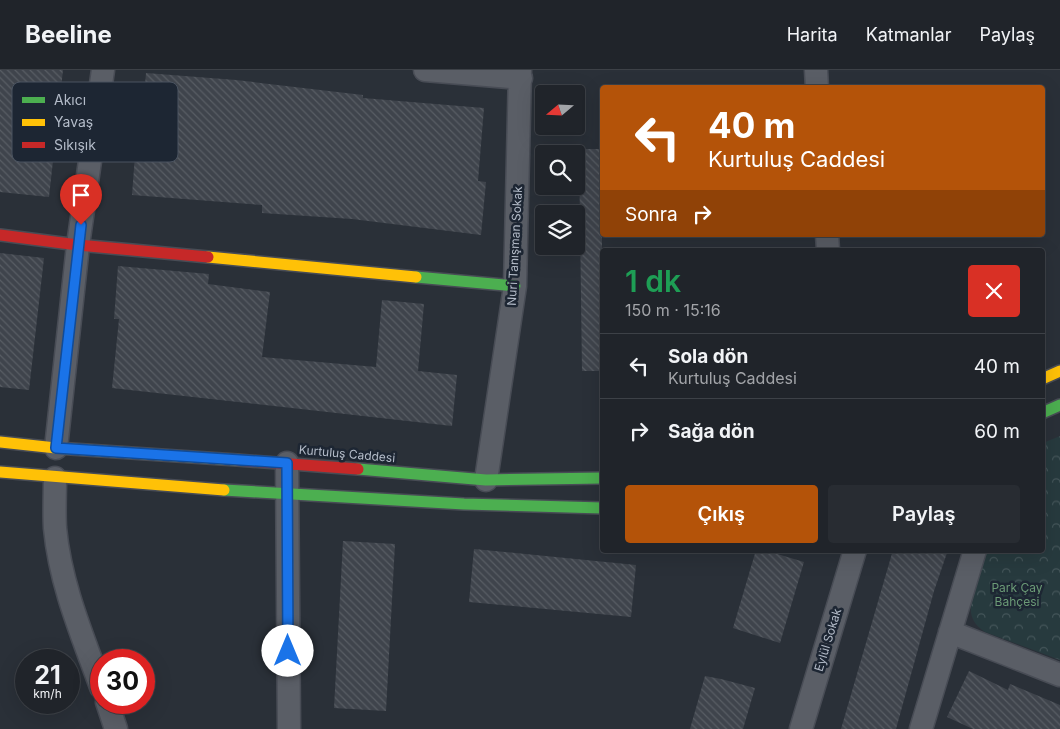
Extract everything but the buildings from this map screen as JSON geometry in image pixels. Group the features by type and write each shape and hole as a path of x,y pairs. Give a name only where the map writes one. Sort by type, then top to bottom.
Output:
{"main road":[{"path":"0,235 78,245 515,286"},
{"path":"1045,378 1060,371"},
{"path":"1045,412 1060,405"},
{"name":"Kurtuluş Caddesi","path":"0,442 56,463 287,494 544,508 600,508"},
{"name":"Kurtuluş Caddesi","path":"0,472 56,463 287,463 486,480 600,478"}],"street":[{"path":"425,70 520,74"},
{"path":"816,70 817,85"},
{"name":"Nuri Tanışman Sokak","path":"486,480 515,286 520,74"},
{"path":"90,162 78,245 56,463 55,527 62,570 90,657"},
{"path":"287,463 289,729"},
{"name":"Eylül Sokak","path":"801,729 854,553"},
{"path":"921,729 974,553"},
{"path":"950,632 1060,674"},
{"path":"111,714 116,729"}],"green space":[{"name":"Park Çay Bahçesi","path":"1060,436 1060,660 985,632 974,621 971,609 972,596 984,553 1045,553 1045,442"}],"traffic: fast":[{"path":"416,277 515,286"},
{"path":"1045,412 1060,405"},
{"path":"358,469 486,480 600,478"},
{"path":"224,490 464,504 600,508"}],"traffic: slow":[{"path":"208,257 416,277"},
{"path":"1045,378 1060,371"},
{"path":"0,442 56,448 237,460"},
{"path":"0,472 224,490"}],"traffic: jam":[{"path":"0,235 78,245 208,257"},
{"path":"237,460 358,469"}],"route":[{"path":"81,225 56,448 287,463 288,651"}]}
